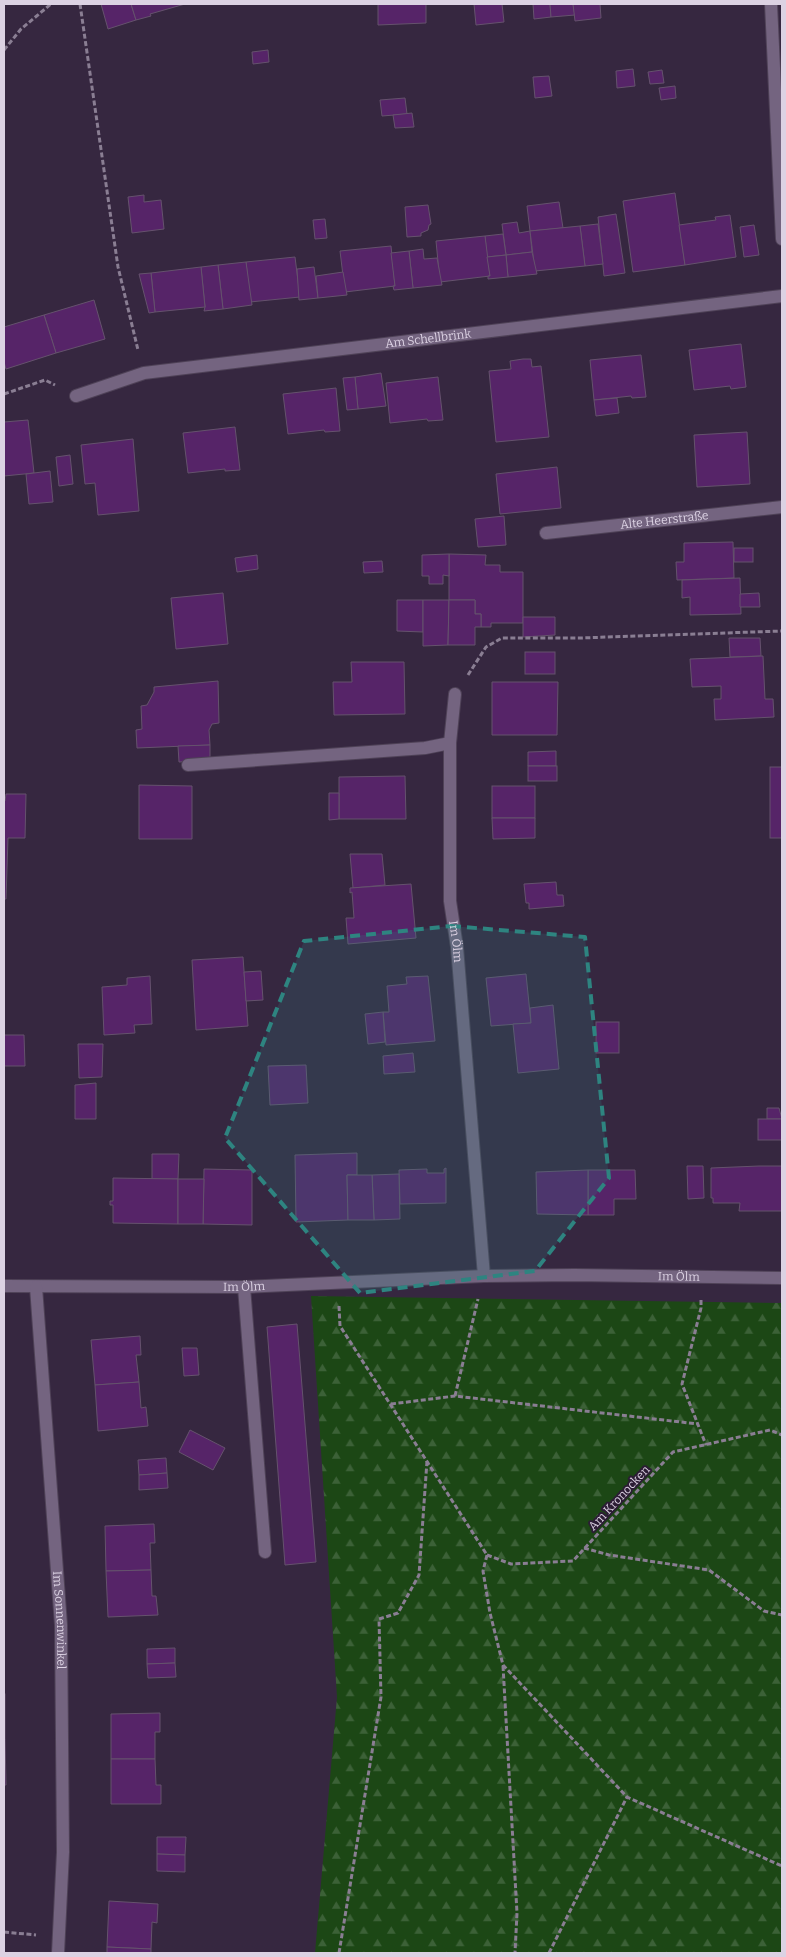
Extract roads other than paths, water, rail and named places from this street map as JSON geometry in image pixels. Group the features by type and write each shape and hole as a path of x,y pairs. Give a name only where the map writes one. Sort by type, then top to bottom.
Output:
{"street":[{"path":"771,4 782,239"},
{"name":"Am Schellbrink","path":"76,396 144,374 782,296"},
{"name":"Alte Heerstraße","path":"546,533 782,507"},
{"name":"Im Ölm","path":"455,694 450,743 450,877 484,1276"},
{"path":"188,765 425,748 450,743"},
{"name":"Im Ölm","path":"4,1286 244,1287 484,1276 574,1275 782,1278"},
{"name":"Im Sonnenwinkel","path":"36,1286 61,1625 63,1852 58,1953"},
{"path":"244,1287 265,1552"}]}
